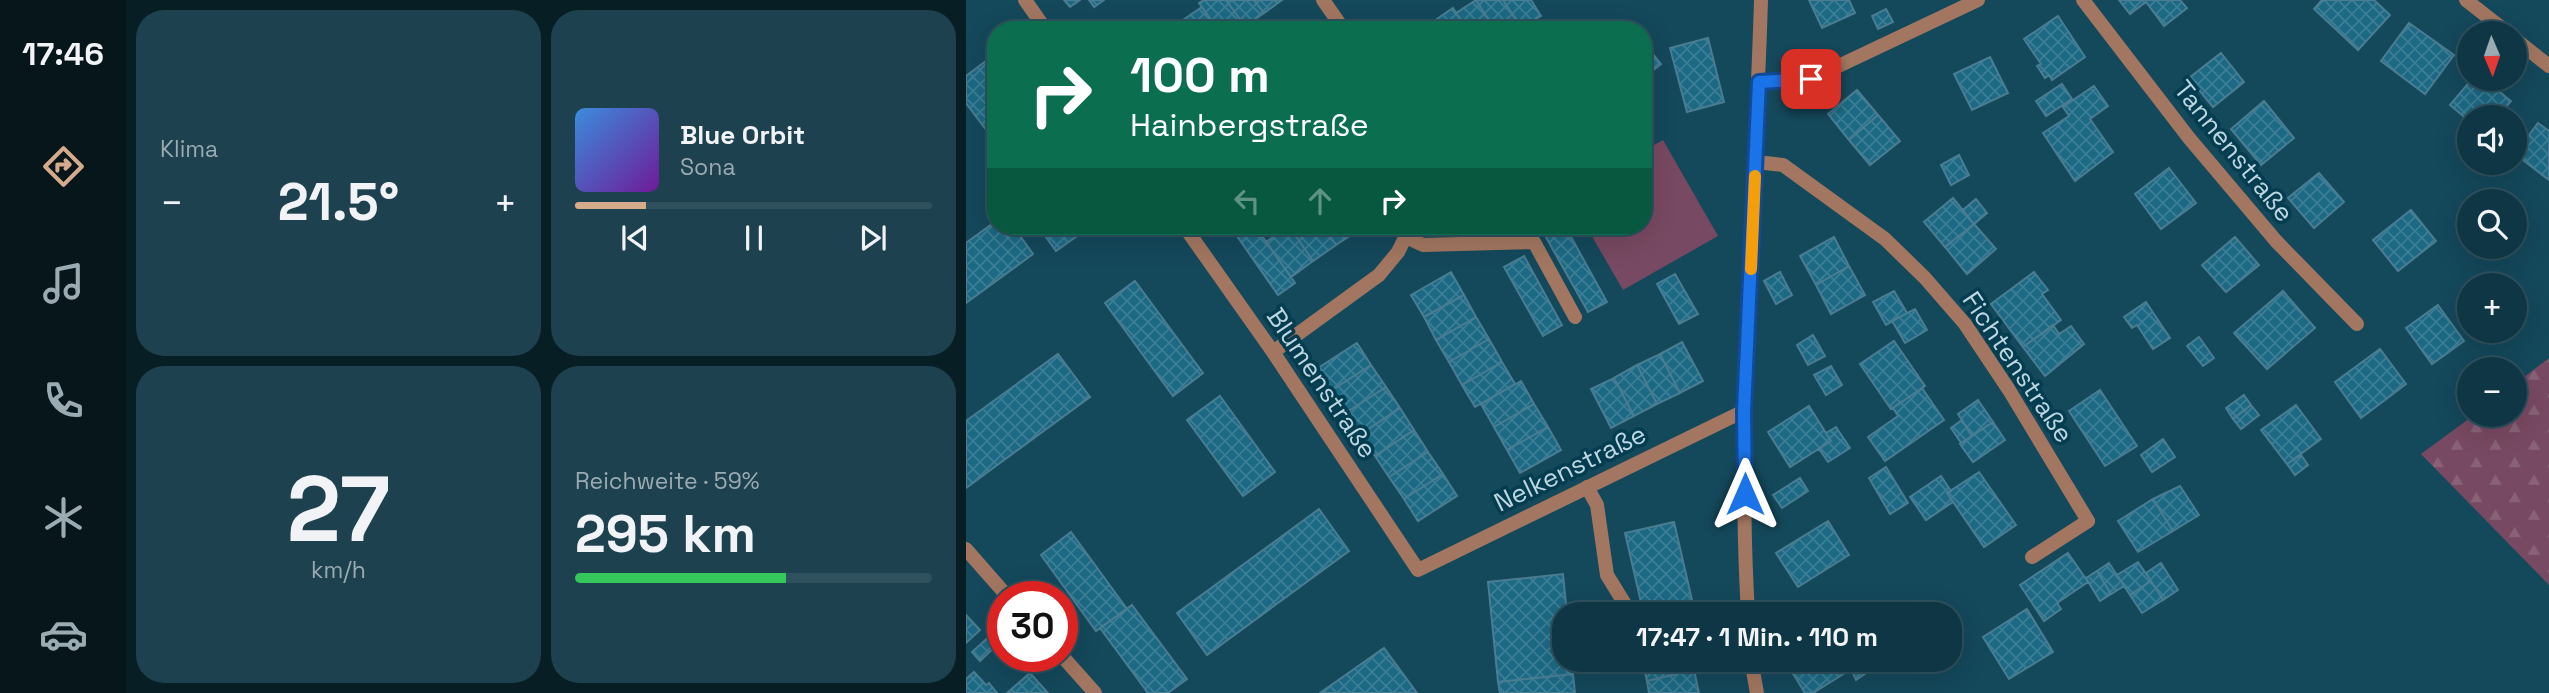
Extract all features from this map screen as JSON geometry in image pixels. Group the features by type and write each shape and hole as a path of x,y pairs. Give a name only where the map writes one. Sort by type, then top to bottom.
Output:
{"street":[{"path":"1025,0 1040,21"},
{"path":"1322,0 1337,21"},
{"path":"1748,602 1744,411 1761,0"},
{"path":"1759,82 1811,79 1978,0"},
{"name":"Tannenstraße","path":"2083,0 2223,179 2276,241 2357,324"},
{"path":"2466,0 2493,21"},
{"path":"2527,49 2549,66"},
{"name":"Fichtenstraße","path":"1756,162 1783,164 1885,239 1925,278 1965,324 2009,390 2088,521 2032,557"},
{"name":"Blumenstraße","path":"1190,235 1273,352 1418,570"},
{"path":"1273,352 1380,275 1398,252 1406,235"},
{"path":"1412,235 1423,246 1534,242 1575,317"},
{"name":"Nelkenstraße","path":"1418,570 1744,411"},
{"path":"1587,487 1597,505 1607,575 1624,602"},
{"path":"966,549 994,581"},
{"path":"1076,672 1094,693"},
{"path":"1753,672 1757,693"}],"green space":[{"path":"1663,140 1718,236 1623,290 1591,235 1652,235 1652,146"},
{"path":"2549,358 2549,585 2421,454 2458,427 2527,427 2527,375"}],"building":[{"path":"1064,0 1080,0 1070,7"},
{"path":"1089,0 1104,0 1094,7"},
{"path":"1204,0 1226,0 1241,21 1212,21 1199,3"},
{"path":"1226,0 1254,0 1264,13 1252,21 1241,21"},
{"path":"1254,0 1282,0 1264,13"},
{"path":"1476,0 1489,21 1461,21 1456,13"},
{"path":"1476,0 1503,0 1516,21 1489,21"},
{"path":"1503,0 1531,0 1541,16 1533,21 1516,21"},
{"path":"1809,0 1849,0 1855,13 1822,28"},
{"path":"2119,0 2180,0 2187,8 2164,26 2146,2 2130,14"},
{"path":"2322,0 2374,0 2390,15 2358,50 2314,9"},
{"path":"1202,7 1212,21 1184,21"},
{"path":"1453,8 1461,21 1434,21"},
{"path":"1886,9 1893,22 1878,29 1872,16"},
{"path":"2058,16 2085,57 2052,80 2049,75 2045,78 2037,66 2041,64 2024,39"},
{"path":"2409,23 2454,55 2425,94 2381,61"},
{"path":"1708,38 1724,102 1687,112 1670,48"},
{"path":"1652,53 1661,64 1652,71"},
{"path":"2221,53 2244,82 2213,107 2189,78"},
{"path":"1990,57 2008,93 1972,110 1954,74"},
{"path":"987,60 987,131 966,103 966,76"},
{"path":"2062,84 2072,99 2046,116 2036,101"},
{"path":"2094,86 2108,106 2090,119 2113,152 2075,181 2043,133 2069,116 2063,107"},
{"path":"1857,90 1878,115 1849,140 1828,114"},
{"path":"2462,91 2499,91 2511,101 2508,105 2457,105 2457,111 2450,105"},
{"path":"2264,101 2294,138 2261,165 2231,129"},
{"path":"1878,115 1900,141 1870,165 1849,140"},
{"path":"2538,123 2549,131 2549,180 2527,163 2527,138"},
{"path":"1959,155 1969,175 1951,185 1941,165"},
{"path":"2169,168 2196,203 2161,229 2135,194"},
{"path":"2319,173 2344,202 2314,228 2288,198"},
{"path":"1953,198 1974,224 1945,247 1924,222"},
{"path":"1976,199 1987,213 1974,224 1963,210"},
{"path":"2411,210 2436,241 2398,271 2373,240"},
{"path":"1974,224 1996,249 1967,274 1945,247"},
{"path":"987,228 987,235 1019,235 1033,254 966,303 966,243"},
{"path":"1044,235 1078,235 1056,251"},
{"path":"1236,235 1261,235 1295,283 1278,295"},
{"path":"1276,235 1295,235 1313,261 1291,277 1266,242"},
{"path":"1295,235 1329,235 1336,245 1313,261"},
{"path":"1329,235 1351,235 1336,245"},
{"path":"1545,235 1570,235 1607,302 1588,312"},
{"path":"1834,237 1849,266 1816,285 1800,256"},
{"path":"2235,237 2259,265 2226,292 2202,265"},
{"path":"1524,256 1562,325 1543,336 1504,267"},
{"path":"1849,266 1865,295 1831,314 1816,285"},
{"path":"1451,272 1464,295 1424,317 1411,295"},
{"path":"1780,272 1792,295 1776,304 1764,281"},
{"path":"2034,272 2048,290 2042,294 2061,320 2023,347 1991,304"},
{"path":"1675,274 1698,314 1679,324 1657,284"},
{"path":"1135,281 1203,373 1173,396 1105,303"},
{"path":"1894,291 1907,313 1886,325 1873,302"},
{"path":"2283,291 2315,328 2267,369 2234,333"},
{"path":"1464,295 1476,317 1436,340 1424,317"},
{"path":"2146,302 2170,338 2153,349 2137,325 2132,328 2124,317"},
{"path":"2438,305 2457,331 2457,343 2461,343 2432,364 2406,328"},
{"path":"1915,309 1927,330 1905,343 1892,321"},
{"path":"1476,317 1489,339 1449,362 1436,340"},
{"path":"2053,325 2059,334 2071,326 2084,344 2045,376 2023,347"},
{"path":"1813,335 1825,356 1808,365 1797,345"},
{"path":"2199,337 2214,358 2203,366 2187,346"},
{"path":"1489,339 1502,362 1462,385 1449,362"},
{"path":"1894,341 1925,386 1891,409 1860,364"},
{"path":"1682,342 1703,381 1680,393 1660,354"},
{"path":"1357,343 1371,365 1332,390 1318,368"},
{"path":"2380,349 2406,384 2361,418 2335,382"},
{"path":"1058,354 1090,397 966,488 966,421"},
{"path":"1660,354 1680,393 1657,404 1637,365"},
{"path":"1502,362 1515,384 1475,407 1462,385"},
{"path":"1371,365 1386,387 1347,412 1332,390"},
{"path":"1637,365 1657,404 1634,416 1614,378"},
{"path":"1831,366 1842,385 1826,395 1814,375"},
{"path":"1614,378 1634,416 1611,428 1591,389"},
{"path":"1521,381 1534,404 1494,427 1481,404"},
{"path":"1386,387 1400,408 1361,434 1347,412"},
{"path":"1922,388 1944,420 1885,461 1868,437 1898,416 1893,408"},
{"path":"2100,390 2137,446 2105,466 2069,411"},
{"path":"2244,395 2251,405 2233,419 2226,408"},
{"path":"1220,396 1275,472 1243,496 1187,420"},
{"path":"1978,400 1993,422 1972,436 1958,414"},
{"path":"1534,404 1548,427 1507,450 1494,427"},
{"path":"2251,405 2259,415 2241,429 2233,419"},
{"path":"2296,405 2321,439 2287,464 2261,430"},
{"path":"1809,406 1831,441 1790,467 1768,432"},
{"path":"1400,408 1414,430 1375,456 1361,434"},
{"path":"1962,420 1972,436 1961,443 1951,428"},
{"path":"1993,422 2005,440 1973,462 1960,444"},
{"path":"1548,427 1561,450 1520,473 1507,450"},
{"path":"1836,427 1850,448 1828,462 1819,449 1831,441 1826,433"},
{"path":"1414,430 1428,452 1389,477 1375,456"},
{"path":"2163,439 2175,457 2152,472 2141,455"},
{"path":"1428,452 1443,474 1404,499 1389,477"},
{"path":"2301,455 2308,465 2295,475 2287,464"},
{"path":"1886,467 1908,503 1890,514 1869,478"},
{"path":"1979,472 2016,525 1984,547 1947,493"},
{"path":"1443,474 1457,496 1418,521 1404,499"},
{"path":"1941,476 1951,491 1947,493 1953,502 1926,520 1910,497"},
{"path":"1800,478 1808,491 1782,508 1773,495"},
{"path":"2180,486 2199,515 2173,531 2153,499"},
{"path":"2153,499 2173,531 2138,552 2118,521"},
{"path":"1319,509 1349,551 1207,655 1177,613"},
{"path":"1828,521 1849,555 1798,587 1776,553"},
{"path":"1674,522 1692,600 1641,602 1625,533"},
{"path":"1071,532 1127,609 1096,631 1078,606 1078,581 1060,581 1041,555"},
{"path":"2068,553 2088,582 2057,603 2061,609 2044,621 2020,585"},
{"path":"2138,562 2151,581 2130,595 2117,575"},
{"path":"2109,563 2124,586 2111,594 2097,571"},
{"path":"2161,563 2178,590 2163,600 2146,573"},
{"path":"2097,571 2111,594 2100,601 2086,578"},
{"path":"1563,574 1566,602 1552,602 1552,672 1573,674 1498,682 1488,582"},
{"path":"2151,581 2163,600 2142,613 2130,595"},
{"path":"1132,605 1187,679 1168,693 1148,693 1100,628"},
{"path":"2027,609 2053,652 2009,679 1983,637"},
{"path":"966,615 980,630 966,643"},
{"path":"987,639 987,654 980,661 972,652"},
{"path":"1384,648 1417,693 1320,693"},
{"path":"974,672 997,693 966,693 966,679"},
{"path":"1645,672 1685,672 1647,681"},
{"path":"1694,672 1699,693 1649,693 1647,681"},
{"path":"1792,672 1847,672 1813,693 1805,693"},
{"path":"1852,672 1868,672 1856,680"},
{"path":"1030,673 1048,693 1007,693"},
{"path":"1573,674 1575,693 1500,693 1498,682"}],"slow traffic":[{"path":"1751,269 1755,176"}],"route":[{"path":"1745,494 1744,411 1759,82 1811,79"}]}
